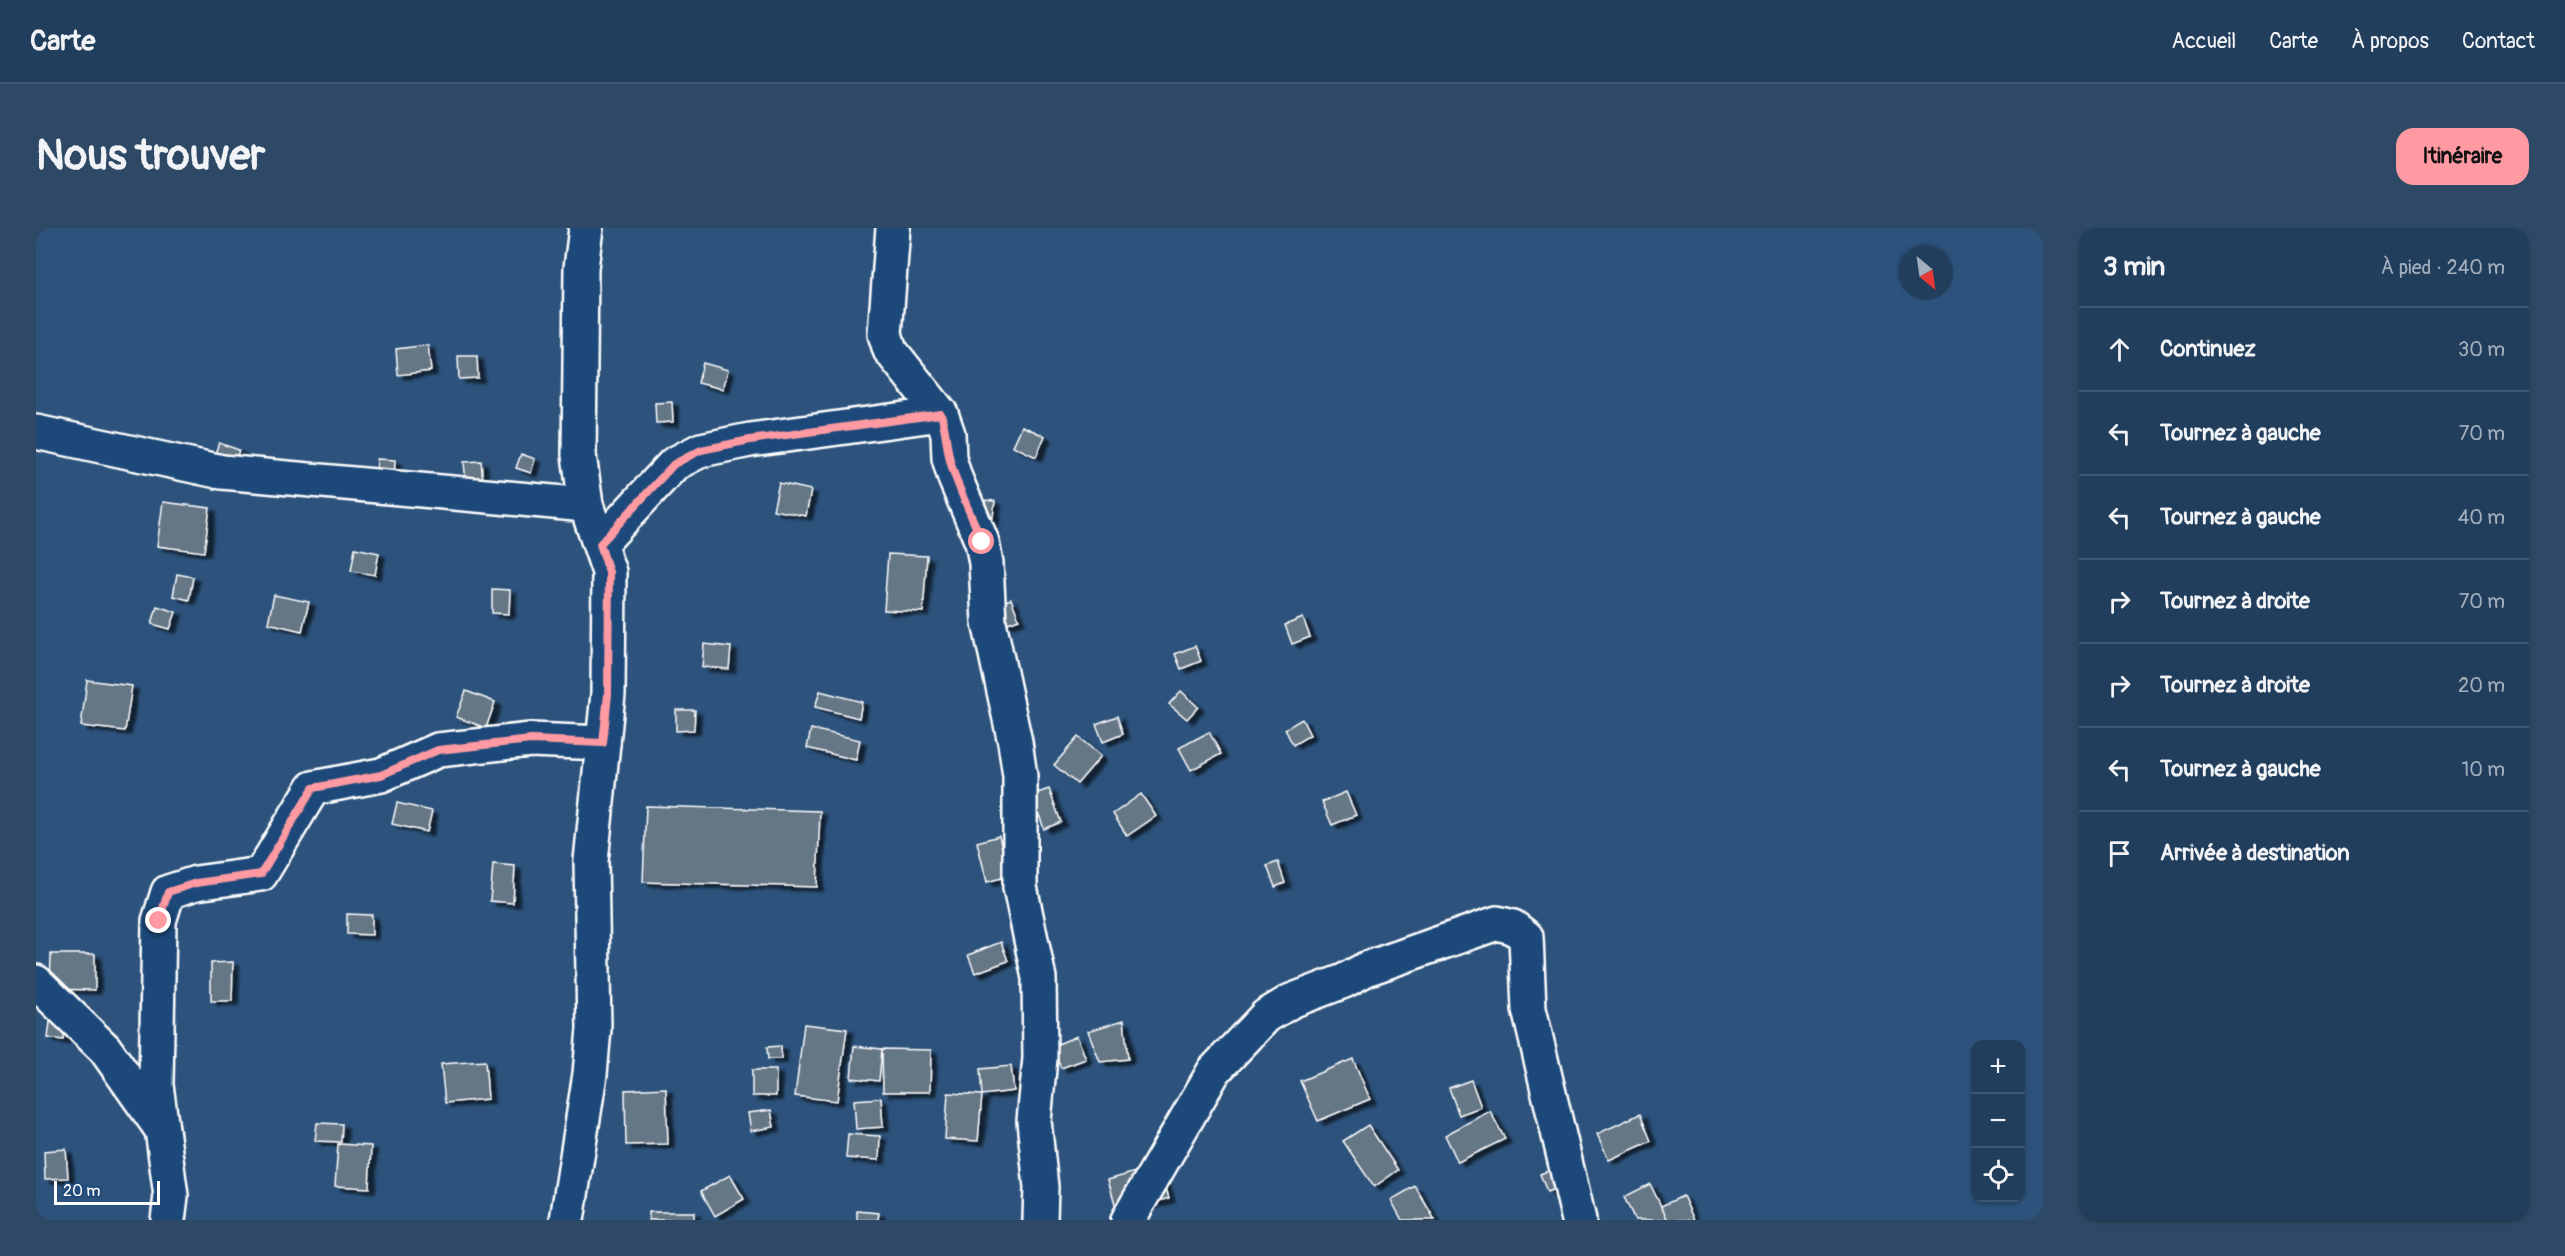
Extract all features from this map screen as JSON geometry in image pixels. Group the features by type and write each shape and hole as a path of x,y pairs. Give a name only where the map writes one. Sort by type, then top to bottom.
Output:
{"street":[{"path":"567,1220 590,1074 594,1029 591,861 608,694 609,572 586,505 579,455 581,268 586,228"},
{"path":"893,228 885,334 890,350 941,414 948,434 949,458 982,542 989,622 1016,742 1020,776 1020,887 1039,978 1041,1011 1040,1058 1034,1121 1041,1187 1040,1220"},
{"path":"600,544 674,464 701,450 750,440 941,414"},
{"path":"36,432 222,472 586,505"},
{"path":"168,1220 171,1196 156,1085 159,921 168,892 196,883 261,874 313,788 381,775 438,750 531,740 603,743"},
{"path":"1128,1220 1215,1071 1266,1016 1291,1001 1344,981 1366,969 1497,923 1513,927 1526,937 1529,1009 1579,1220"},
{"path":"36,982 105,1049 162,1131"}],"building":[{"path":"428,345 431,371 398,375 396,349"},
{"path":"458,356 477,356 478,378 459,379"},
{"path":"703,363 728,370 723,389 698,383"},
{"path":"672,402 673,422 656,423 655,403"},
{"path":"1022,426 1045,436 1036,457 1013,446"},
{"path":"219,443 239,450 233,469 212,461"},
{"path":"521,454 535,459 531,473 516,468"},
{"path":"377,459 395,460 394,479 376,477"},
{"path":"481,461 483,482 466,483 464,462"},
{"path":"779,483 811,490 806,516 773,510"},
{"path":"981,500 995,501 992,524"},
{"path":"163,502 210,508 204,552 157,546"},
{"path":"355,548 379,553 375,575 351,571"},
{"path":"888,554 927,556 923,612 884,610"},
{"path":"177,574 193,577 189,600 173,596"},
{"path":"492,589 510,590 509,614 492,613"},
{"path":"274,595 309,602 302,631 268,623"},
{"path":"1011,599 1019,619 1005,624 997,604"},
{"path":"157,606 176,612 170,629 152,624"},
{"path":"1303,618 1310,637 1292,644 1285,625"},
{"path":"704,644 731,647 729,669 702,667"},
{"path":"1195,646 1201,661 1181,669 1175,654"},
{"path":"87,680 132,686 125,731 81,726"},
{"path":"466,691 495,702 486,728 456,717"},
{"path":"820,691 862,702 859,718 815,707"},
{"path":"1181,691 1198,707 1187,719 1169,704"},
{"path":"676,710 695,710 694,730 676,731"},
{"path":"1117,716 1123,734 1103,742 1096,724"},
{"path":"1302,719 1310,735 1293,745 1285,729"},
{"path":"811,729 860,740 856,760 807,748"},
{"path":"1209,732 1221,754 1191,770 1179,748"},
{"path":"1078,737 1101,756 1077,784 1054,765"},
{"path":"1049,789 1061,822 1044,829 1032,795"},
{"path":"1346,792 1356,815 1332,825 1322,802"},
{"path":"1141,794 1156,816 1127,836 1113,814"},
{"path":"397,803 432,811 427,832 392,824"},
{"path":"646,806 820,811 817,887 643,882"},
{"path":"999,836 1009,876 987,882 977,842"},
{"path":"1278,862 1285,883 1275,887 1267,866"},
{"path":"493,864 515,866 513,903 490,901"},
{"path":"347,914 372,915 372,935 347,934"},
{"path":"1001,942 1008,961 975,973 968,955"},
{"path":"51,954 95,954 95,990 50,989"},
{"path":"233,962 232,1001 211,1001 211,963"},
{"path":"1124,1020 1128,1059 1100,1062 1088,1031"},
{"path":"50,1022 65,1024 63,1040 48,1038"},
{"path":"804,1024 847,1029 837,1101 795,1096"},
{"path":"1077,1036 1086,1059 1061,1068 1053,1046"},
{"path":"781,1046 781,1059 768,1059 767,1047"},
{"path":"854,1046 882,1049 879,1081 851,1078"},
{"path":"882,1049 931,1050 930,1092 883,1092"},
{"path":"1353,1059 1370,1099 1318,1121 1300,1081"},
{"path":"485,1061 488,1099 445,1103 441,1064"},
{"path":"1011,1066 1014,1091 982,1095 980,1069"},
{"path":"752,1070 776,1070 776,1096 752,1096"},
{"path":"1471,1080 1481,1107 1459,1115 1449,1088"},
{"path":"666,1088 668,1144 626,1145 625,1090"},
{"path":"948,1093 982,1095 978,1141 945,1139"},
{"path":"881,1098 883,1127 856,1129 854,1100"},
{"path":"771,1110 774,1127 751,1131 748,1113"},
{"path":"1490,1111 1505,1139 1458,1162 1445,1135"},
{"path":"1640,1114 1651,1141 1609,1160 1597,1134"},
{"path":"317,1123 342,1124 341,1142 315,1141"},
{"path":"1368,1125 1398,1170 1374,1187 1343,1141"},
{"path":"848,1134 880,1136 879,1160 846,1158"},
{"path":"338,1144 371,1146 369,1188 335,1186"},
{"path":"66,1149 68,1178 45,1179 44,1151"},
{"path":"1159,1165 1169,1198 1118,1214 1108,1180"},
{"path":"1555,1168 1562,1186 1547,1192 1540,1174"},
{"path":"730,1175 744,1199 715,1216 701,1191"},
{"path":"1650,1184 1668,1220 1635,1220 1624,1197"},
{"path":"1415,1186 1435,1220 1402,1220 1391,1200"},
{"path":"1683,1196 1694,1220 1668,1220 1661,1206"},
{"path":"857,1211 879,1213 878,1220 857,1220"},
{"path":"649,1212 694,1212 694,1220 649,1220"}],"route":[{"path":"159,921 168,892 196,883 261,874 313,788 381,775 438,750 531,740 603,743 608,694 609,572 600,544 650,487 674,464 701,450 819,429 941,414 948,434 949,458 982,542"}]}
